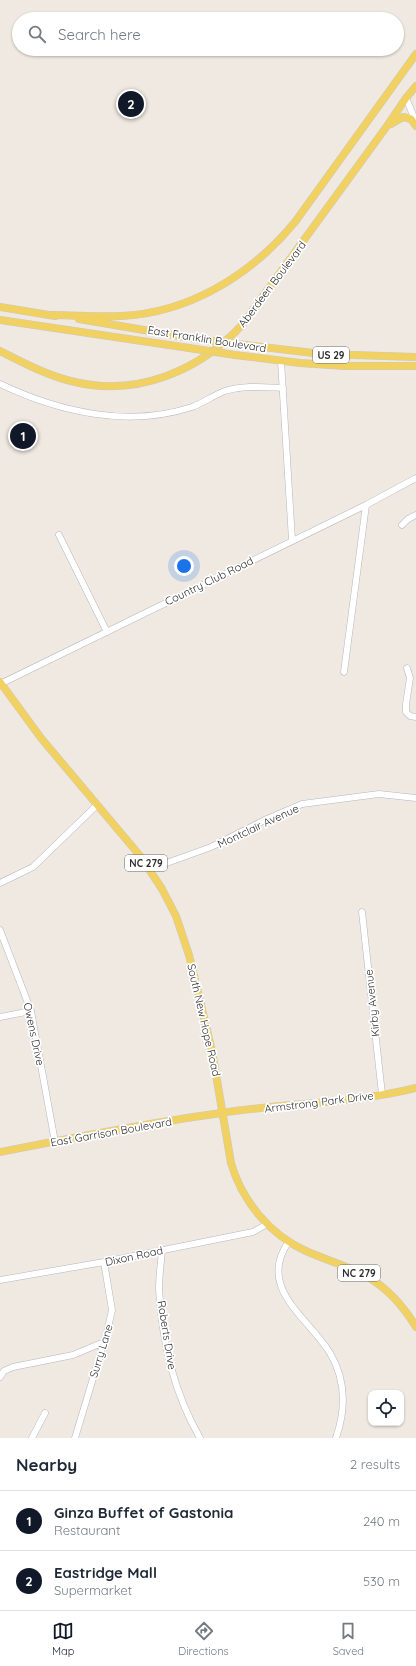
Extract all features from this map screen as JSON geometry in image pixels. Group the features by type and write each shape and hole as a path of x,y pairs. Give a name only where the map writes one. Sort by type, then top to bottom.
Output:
{"main road":[{"name":"Aberdeen Boulevard","path":"51,315 121,316 162,309 197,297 224,284 242,272 274,245 294,222 416,54"},
{"name":"Aberdeen Boulevard","path":"0,351 37,370 76,383 99,386 143,383 157,380 191,366 232,336 242,325 416,86"},
{"path":"387,126 400,117 411,119 416,126"},
{"name":"East Franklin Boulevard","path":"0,307 246,345 331,355 416,357"},
{"name":"East Franklin Boulevard","path":"0,320 281,361 344,366 416,366"},
{"name":"South New Hope Road","path":"0,683 40,738 150,869 167,898 184,936 213,1057 221,1099 221,1113 231,1163 237,1180 250,1203 267,1224 289,1241 305,1251 357,1272 373,1281 398,1302 416,1327"},
{"name":"Armstrong Park Drive","path":"221,1113 382,1094 416,1088"},
{"name":"East Garrison Boulevard","path":"0,1152 221,1113"}],"street":[{"path":"406,98 416,122"},
{"path":"281,361 292,540"},
{"path":"0,384 59,407 115,417 150,416 192,406 225,391 252,386 283,388"},
{"name":"Country Club Road","path":"0,683 366,505 416,478"},
{"path":"344,672 366,505"},
{"path":"402,526 408,519 416,515"},
{"path":"59,535 107,632"},
{"path":"407,668 410,678 406,712 410,716 416,717"},
{"name":"Montclair Avenue","path":"150,869 212,848 267,819 302,804 379,794 416,798"},
{"path":"0,883 33,867 97,805"},
{"name":"Kirby Avenue","path":"362,912 382,1094"},
{"name":"Owens Drive","path":"0,930 31,1011 55,1142"},
{"path":"0,1017 31,1011"},
{"name":"Dixon Road","path":"0,1280 104,1262 248,1233 267,1224"},
{"path":"289,1241 280,1255 278,1266 284,1293 292,1307 330,1353 341,1379 344,1397 343,1412 336,1438"},
{"name":"Roberts Drive","path":"162,1250 159,1288 167,1353 181,1398 200,1438"},
{"name":"Surry Lane","path":"75,1438 104,1342 112,1310 104,1262"},
{"path":"0,1377 4,1371 13,1367 68,1356 104,1342"},
{"path":"32,1438 45,1413"}],"place":[{"name":"Eastridge Mall","path":"131,104"},
{"name":"Ginza Buffet of Gastonia","path":"23,436"}]}
